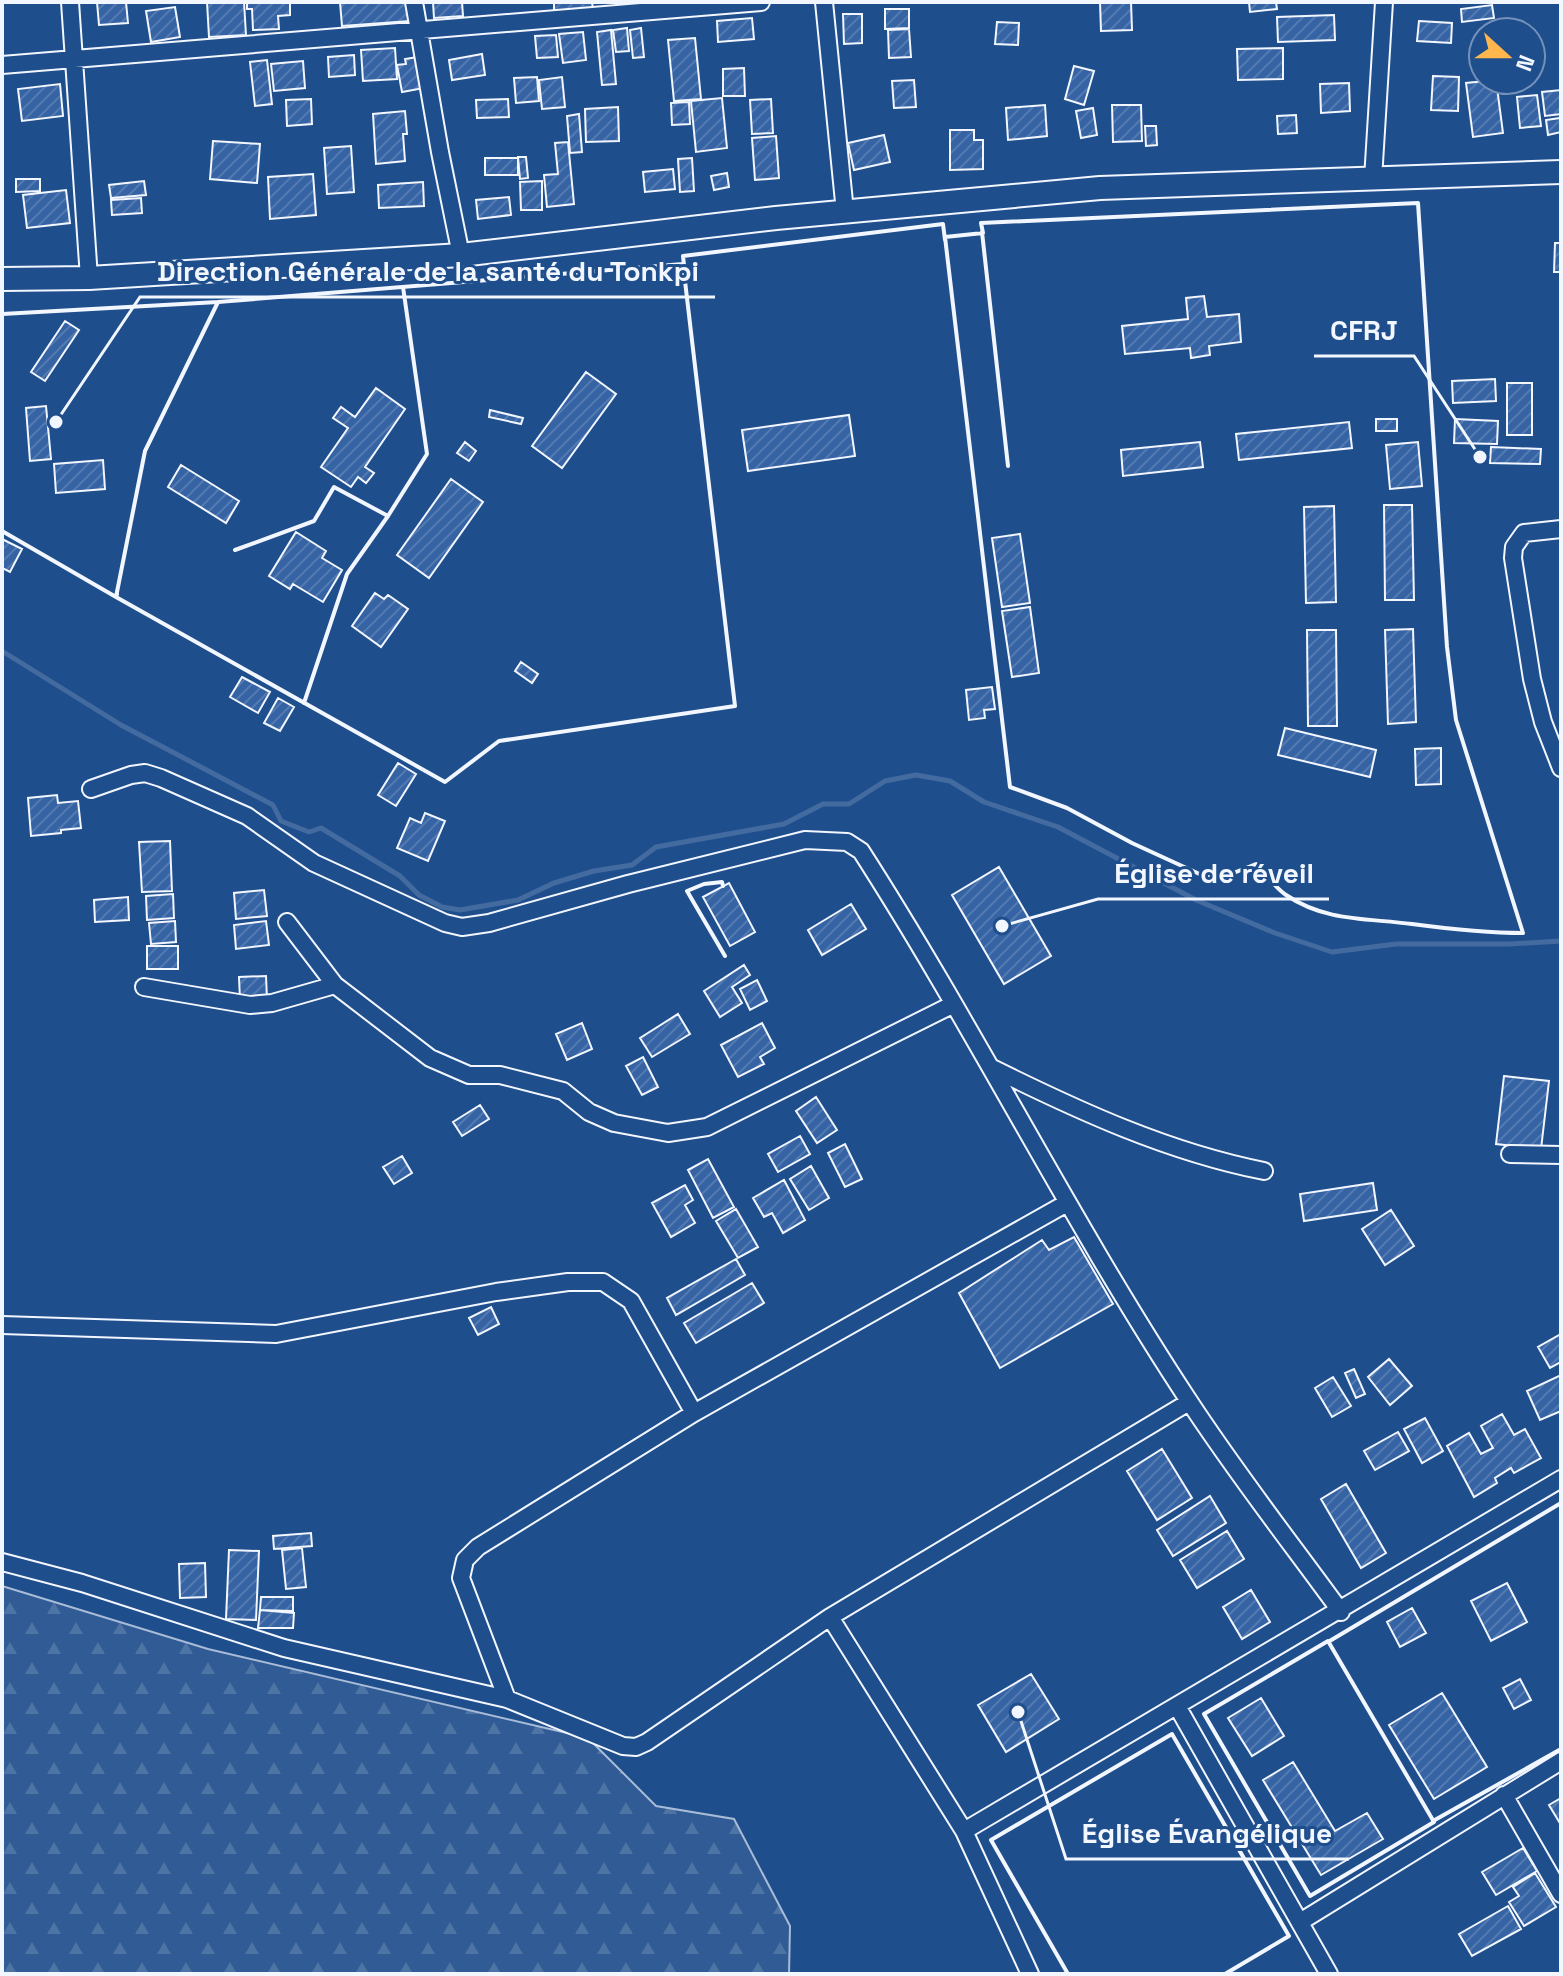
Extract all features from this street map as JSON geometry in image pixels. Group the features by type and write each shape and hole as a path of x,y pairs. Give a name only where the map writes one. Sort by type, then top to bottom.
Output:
{"main road":[{"path":"2,279 89,278 461,255 845,212 1100,188 1561,172"}],"street":[{"path":"70,2 89,278"},
{"path":"414,2 461,255"},
{"path":"2,65 761,2"},
{"path":"824,2 845,212"},
{"path":"1373,179 1384,2"},
{"path":"1561,529 1524,533 1514,547 1513,558 1532,679 1543,722 1561,768"},
{"path":"91,789 131,775 145,773 161,778 247,816 314,863 445,923 462,927 489,923 628,884 805,840 847,842 861,851 954,1004 1067,1203 1189,1402 1341,1612"},
{"path":"287,922 335,985 430,1058 469,1075 500,1075 542,1084 563,1091 589,1112 614,1123 668,1133 707,1127 954,1004"},
{"path":"144,987 250,1005 272,1003 335,985"},
{"path":"990,1067 1047,1096 1182,1151 1264,1171"},
{"path":"1510,1154 1561,1155"},
{"path":"507,1699 461,1578 465,1560 478,1547 694,1413 1067,1203"},
{"path":"2,1325 276,1334 496,1292 568,1282 603,1282 631,1301 694,1413"},
{"path":"2,1562 82,1583 284,1648 507,1699 623,1746 636,1747 830,1617 1189,1402"},
{"path":"964,1831 1341,1612 1561,1479"},
{"path":"830,1617 964,1831 1030,1974"},
{"path":"1177,1706 1329,1974"},
{"path":"1300,1922 1561,1761"},
{"path":"1504,1795 1561,1894"}],"green space":[{"path":"2,1586 208,1649 588,1738 656,1806 734,1819 790,1926 789,1974 2,1974"}],"building":[{"path":"97,2 126,2 128,23 99,25"},
{"path":"207,2 244,2 246,35 209,37"},
{"path":"247,2 290,2 290,15 278,16 279,29 253,30 252,9 247,9"},
{"path":"340,2 409,2 410,21 342,26"},
{"path":"433,2 462,2 463,16 434,18"},
{"path":"554,2 592,2 593,9 554,11"},
{"path":"1100,2 1131,2 1132,30 1101,31"},
{"path":"1249,2 1276,2 1277,9 1250,12"},
{"path":"1492,5 1494,16 1467,16 1467,21 1462,22 1461,9"},
{"path":"175,7 180,37 151,42 146,11"},
{"path":"885,9 909,9 909,28 885,29"},
{"path":"843,14 862,14 862,43 844,44"},
{"path":"1334,15 1335,40 1278,42 1277,17"},
{"path":"752,18 754,39 718,42 717,21"},
{"path":"1419,21 1452,23 1451,43 1417,41"},
{"path":"997,22 1019,23 1018,45 995,44"},
{"path":"627,28 629,51 616,52 613,30"},
{"path":"641,28 644,57 633,58 630,30"},
{"path":"909,29 911,57 889,58 888,30"},
{"path":"611,30 616,84 602,85 597,32"},
{"path":"583,32 586,60 563,63 559,34"},
{"path":"556,35 558,57 537,58 535,36"},
{"path":"695,38 701,99 674,101 668,40"},
{"path":"395,48 397,79 363,81 361,50"},
{"path":"1283,48 1283,79 1238,80 1237,49"},
{"path":"482,54 485,75 452,80 449,60"},
{"path":"354,55 355,75 329,77 328,57"},
{"path":"418,57 424,88 402,92 397,65 406,64 405,59"},
{"path":"267,60 272,104 255,106 250,62"},
{"path":"303,61 305,88 274,91 271,64"},
{"path":"1074,66 1094,71 1084,105 1065,99"},
{"path":"744,68 745,96 723,96 723,69"},
{"path":"1433,76 1459,77 1458,111 1431,110"},
{"path":"537,77 539,101 516,103 514,78"},
{"path":"562,77 565,107 542,109 539,80"},
{"path":"914,80 916,107 894,108 892,81"},
{"path":"1349,83 1350,111 1321,113 1320,84"},
{"path":"60,84 63,116 22,121 18,89"},
{"path":"1561,90 1561,114 1545,116 1542,96 1547,96 1547,91"},
{"path":"1468,96 1498,96 1503,133 1473,137"},
{"path":"1537,96 1541,126 1520,128 1517,97"},
{"path":"722,98 727,148 696,152 691,101"},
{"path":"311,99 312,124 287,126 286,100"},
{"path":"508,99 509,117 477,118 476,100"},
{"path":"771,99 773,133 752,134 750,100"},
{"path":"689,102 690,124 672,125 671,103"},
{"path":"1045,105 1047,136 1008,140 1006,108"},
{"path":"1112,105 1141,105 1142,141 1113,142"},
{"path":"618,107 619,141 586,142 585,109"},
{"path":"1093,108 1097,135 1081,138 1076,111"},
{"path":"405,111 405,161 376,164 373,114"},
{"path":"579,114 582,152 570,153 567,116"},
{"path":"1296,115 1297,133 1278,134 1277,116"},
{"path":"1560,118 1561,132 1548,135 1546,120"},
{"path":"1145,126 1156,126 1157,145 1146,146"},
{"path":"950,130 974,130 974,140 983,140 983,169 950,170"},
{"path":"884,135 890,162 854,170 848,143"},
{"path":"776,136 779,178 755,180 752,138"},
{"path":"213,141 260,144 257,183 210,179"},
{"path":"568,142 574,204 547,207 544,175 558,174 555,143"},
{"path":"351,146 354,192 327,194 324,148"},
{"path":"518,157 526,157 528,178 520,179"},
{"path":"485,158 518,158 518,175 485,175"},
{"path":"692,158 694,191 680,192 678,159"},
{"path":"673,169 675,189 645,192 643,172"},
{"path":"727,173 729,187 714,190 711,176"},
{"path":"313,174 316,215 270,219 268,177"},
{"path":"16,179 40,179 40,191 16,192"},
{"path":"144,181 146,195 111,198 109,185"},
{"path":"542,181 542,210 521,210 520,182"},
{"path":"423,182 424,206 379,208 378,185"},
{"path":"66,190 70,223 27,228 23,195"},
{"path":"509,197 511,215 478,219 476,200"},
{"path":"141,198 142,213 112,215 111,200"},
{"path":"1555,243 1561,243 1561,272 1554,272"},
{"path":"1204,296 1207,317 1239,314 1241,342 1209,346 1210,355 1191,358 1190,348 1125,354 1122,326 1188,319 1186,298"},
{"path":"65,321 79,330 45,381 31,372"},
{"path":"586,372 616,394 562,468 532,446"},
{"path":"1495,379 1496,401 1453,403 1452,381"},
{"path":"1507,383 1532,383 1532,435 1507,435"},
{"path":"376,388 405,409 365,467 374,473 366,483 358,477 351,487 321,467 348,428 333,418 341,407 355,417"},
{"path":"46,406 51,459 30,461 26,408"},
{"path":"490,410 523,418 521,424 489,417"},
{"path":"849,415 855,456 748,471 742,430"},
{"path":"1376,419 1397,419 1397,431 1376,431"},
{"path":"1455,419 1498,421 1497,444 1454,443"},
{"path":"1349,422 1352,448 1239,460 1236,434"},
{"path":"465,442 476,451 469,461 457,453"},
{"path":"1200,442 1203,467 1123,476 1121,450"},
{"path":"1418,442 1422,486 1390,489 1386,445"},
{"path":"1491,447 1541,449 1540,464 1490,463"},
{"path":"103,460 105,489 56,493 54,464"},
{"path":"181,465 239,501 226,523 168,487"},
{"path":"451,479 483,502 429,578 397,555"},
{"path":"1384,505 1412,505 1414,600 1385,600"},
{"path":"1334,506 1336,602 1306,603 1304,507"},
{"path":"296,532 326,551 322,558 342,570 323,602 293,584 290,589 269,576"},
{"path":"1020,534 1030,603 1002,607 992,538"},
{"path":"2,539 22,549 10,572 2,568"},
{"path":"375,593 384,599 388,595 408,609 381,647 352,626"},
{"path":"1030,607 1039,673 1012,677 1002,611"},
{"path":"1413,629 1416,722 1388,724 1385,630"},
{"path":"1307,630 1336,630 1337,726 1308,726"},
{"path":"521,662 538,674 532,683 515,671"},
{"path":"242,677 270,692 258,713 230,697"},
{"path":"992,687 995,709 984,710 985,718 969,720 966,690"},
{"path":"278,698 294,707 280,731 264,723"},
{"path":"1285,728 1376,750 1370,777 1278,755"},
{"path":"1441,748 1441,784 1416,785 1415,749"},
{"path":"398,763 416,774 396,806 378,795"},
{"path":"57,795 58,803 78,801 81,828 31,836 28,798"},
{"path":"425,813 445,821 428,861 397,848 410,818 421,823"},
{"path":"170,841 172,891 142,892 139,842"},
{"path":"999,867 1051,956 1004,984 952,895"},
{"path":"729,883 755,932 730,946 703,897"},
{"path":"264,890 267,916 236,919 234,893"},
{"path":"173,894 174,918 147,920 146,896"},
{"path":"128,897 129,920 95,922 94,900"},
{"path":"851,904 866,929 822,955 808,930"},
{"path":"175,921 176,942 151,944 149,923"},
{"path":"266,921 269,945 236,949 234,925"},
{"path":"147,946 178,946 178,969 147,969"},
{"path":"744,965 750,975 732,987 742,1003 720,1017 704,991"},
{"path":"266,976 267,999 240,1000 239,977"},
{"path":"757,980 767,1001 750,1010 740,989"},
{"path":"678,1014 690,1034 652,1057 640,1038"},
{"path":"582,1023 592,1049 567,1060 556,1034"},
{"path":"762,1023 775,1048 760,1057 764,1064 738,1077 721,1045"},
{"path":"643,1057 658,1087 642,1095 626,1066"},
{"path":"1504,1076 1549,1081 1541,1149 1496,1144"},
{"path":"816,1097 837,1130 817,1143 796,1111"},
{"path":"480,1105 489,1119 462,1136 453,1122"},
{"path":"800,1136 810,1154 778,1172 768,1154"},
{"path":"845,1144 862,1179 845,1187 828,1153"},
{"path":"402,1156 412,1173 394,1184 383,1167"},
{"path":"708,1159 734,1207 713,1218 688,1170"},
{"path":"811,1166 829,1198 809,1210 790,1179"},
{"path":"784,1180 805,1220 783,1233 772,1213 764,1217 753,1198"},
{"path":"1373,1183 1377,1210 1304,1221 1300,1194"},
{"path":"685,1185 693,1200 685,1205 695,1223 671,1237 652,1203"},
{"path":"736,1209 758,1247 738,1258 716,1221"},
{"path":"1391,1210 1414,1246 1385,1265 1362,1229"},
{"path":"1074,1237 1113,1304 1000,1368 959,1293 1042,1240 1049,1250"},
{"path":"736,1259 745,1275 676,1315 667,1298"},
{"path":"752,1283 764,1303 696,1343 684,1323"},
{"path":"491,1307 499,1324 478,1335 469,1318"},
{"path":"1561,1334 1561,1362 1550,1368 1538,1347"},
{"path":"1389,1359 1412,1386 1390,1405 1368,1377"},
{"path":"1354,1369 1365,1394 1356,1398 1345,1373"},
{"path":"1561,1375 1561,1411 1540,1420 1527,1391"},
{"path":"1333,1377 1351,1406 1332,1417 1315,1388"},
{"path":"1502,1414 1514,1435 1525,1429 1541,1458 1514,1473 1511,1468 1495,1478 1497,1483 1474,1497 1447,1446 1469,1433 1481,1454 1493,1448 1481,1426"},
{"path":"1425,1418 1443,1451 1422,1463 1404,1429"},
{"path":"1398,1432 1409,1451 1375,1470 1364,1451"},
{"path":"1162,1449 1192,1498 1157,1520 1127,1471"},
{"path":"1346,1484 1386,1553 1361,1568 1321,1499"},
{"path":"1210,1496 1226,1523 1173,1556 1157,1530"},
{"path":"1227,1531 1244,1559 1197,1588 1180,1560"},
{"path":"311,1533 312,1546 274,1549 273,1536"},
{"path":"302,1548 306,1587 286,1589 282,1550"},
{"path":"229,1550 259,1551 256,1620 226,1619"},
{"path":"205,1563 206,1597 180,1598 179,1564"},
{"path":"1507,1583 1527,1622 1491,1641 1471,1601"},
{"path":"1251,1590 1270,1622 1242,1639 1223,1607"},
{"path":"261,1597 293,1597 293,1611 260,1610"},
{"path":"1412,1608 1426,1633 1400,1647 1387,1622"},
{"path":"260,1610 294,1613 293,1628 258,1628"},
{"path":"1031,1674 1059,1719 1006,1752 978,1705"},
{"path":"1520,1679 1531,1700 1514,1709 1503,1688"},
{"path":"1442,1693 1487,1767 1434,1799 1389,1725"},
{"path":"1261,1698 1284,1736 1252,1756 1228,1718"},
{"path":"1293,1762 1335,1831 1367,1813 1383,1839 1321,1875 1263,1780"},
{"path":"1561,1798 1561,1825 1549,1805"},
{"path":"1523,1848 1537,1871 1496,1895 1482,1872"},
{"path":"1535,1873 1556,1907 1524,1926 1509,1902 1519,1896 1513,1887"},
{"path":"1508,1906 1521,1929 1472,1956 1459,1934"}],"waterway":[{"path":"2,651 121,725 273,805 281,821 309,832 321,828 400,876 419,895 442,907 460,910 518,900 554,883 594,871 632,865 656,847 784,824 823,804 849,804 885,781 916,775 950,781 984,802 1058,827 1196,900 1275,933 1332,952 1396,944 1561,941"}],"wall":[{"path":"1418,203 1447,647 1456,720 1523,933 1363,919 1316,910 1286,895 1256,864 1231,874 1206,877 1132,843 1067,808 1010,787 945,237 983,233 981,223 1418,203"},
{"path":"684,265 683,256 943,224 945,240"},
{"path":"982,232 1008,466"},
{"path":"683,264 735,706 499,741 445,782 116,597 145,451 218,302 683,264"},
{"path":"304,703 347,574 427,454 403,287"},
{"path":"2,314 218,302"},
{"path":"235,550 314,521 334,487 388,516"},
{"path":"2,531 116,597 117,594"},
{"path":"723,886 722,882 704,884 687,891 725,956"},
{"path":"1328,1642 1561,1503"},
{"path":"1328,1641 1434,1822 1310,1896 1204,1714 1328,1641"},
{"path":"1068,1974 991,1840 1172,1734 1289,1936 1225,1974"},
{"path":"1433,1821 1561,1749"}],"place":[{"name":"Direction Générale de la santé du Tonkpi","path":"56,422"},
{"name":"CFRJ","path":"1480,457"},
{"name":"Église de réveil","path":"1002,926"},
{"name":"Église Évangélique","path":"1018,1712"}]}
